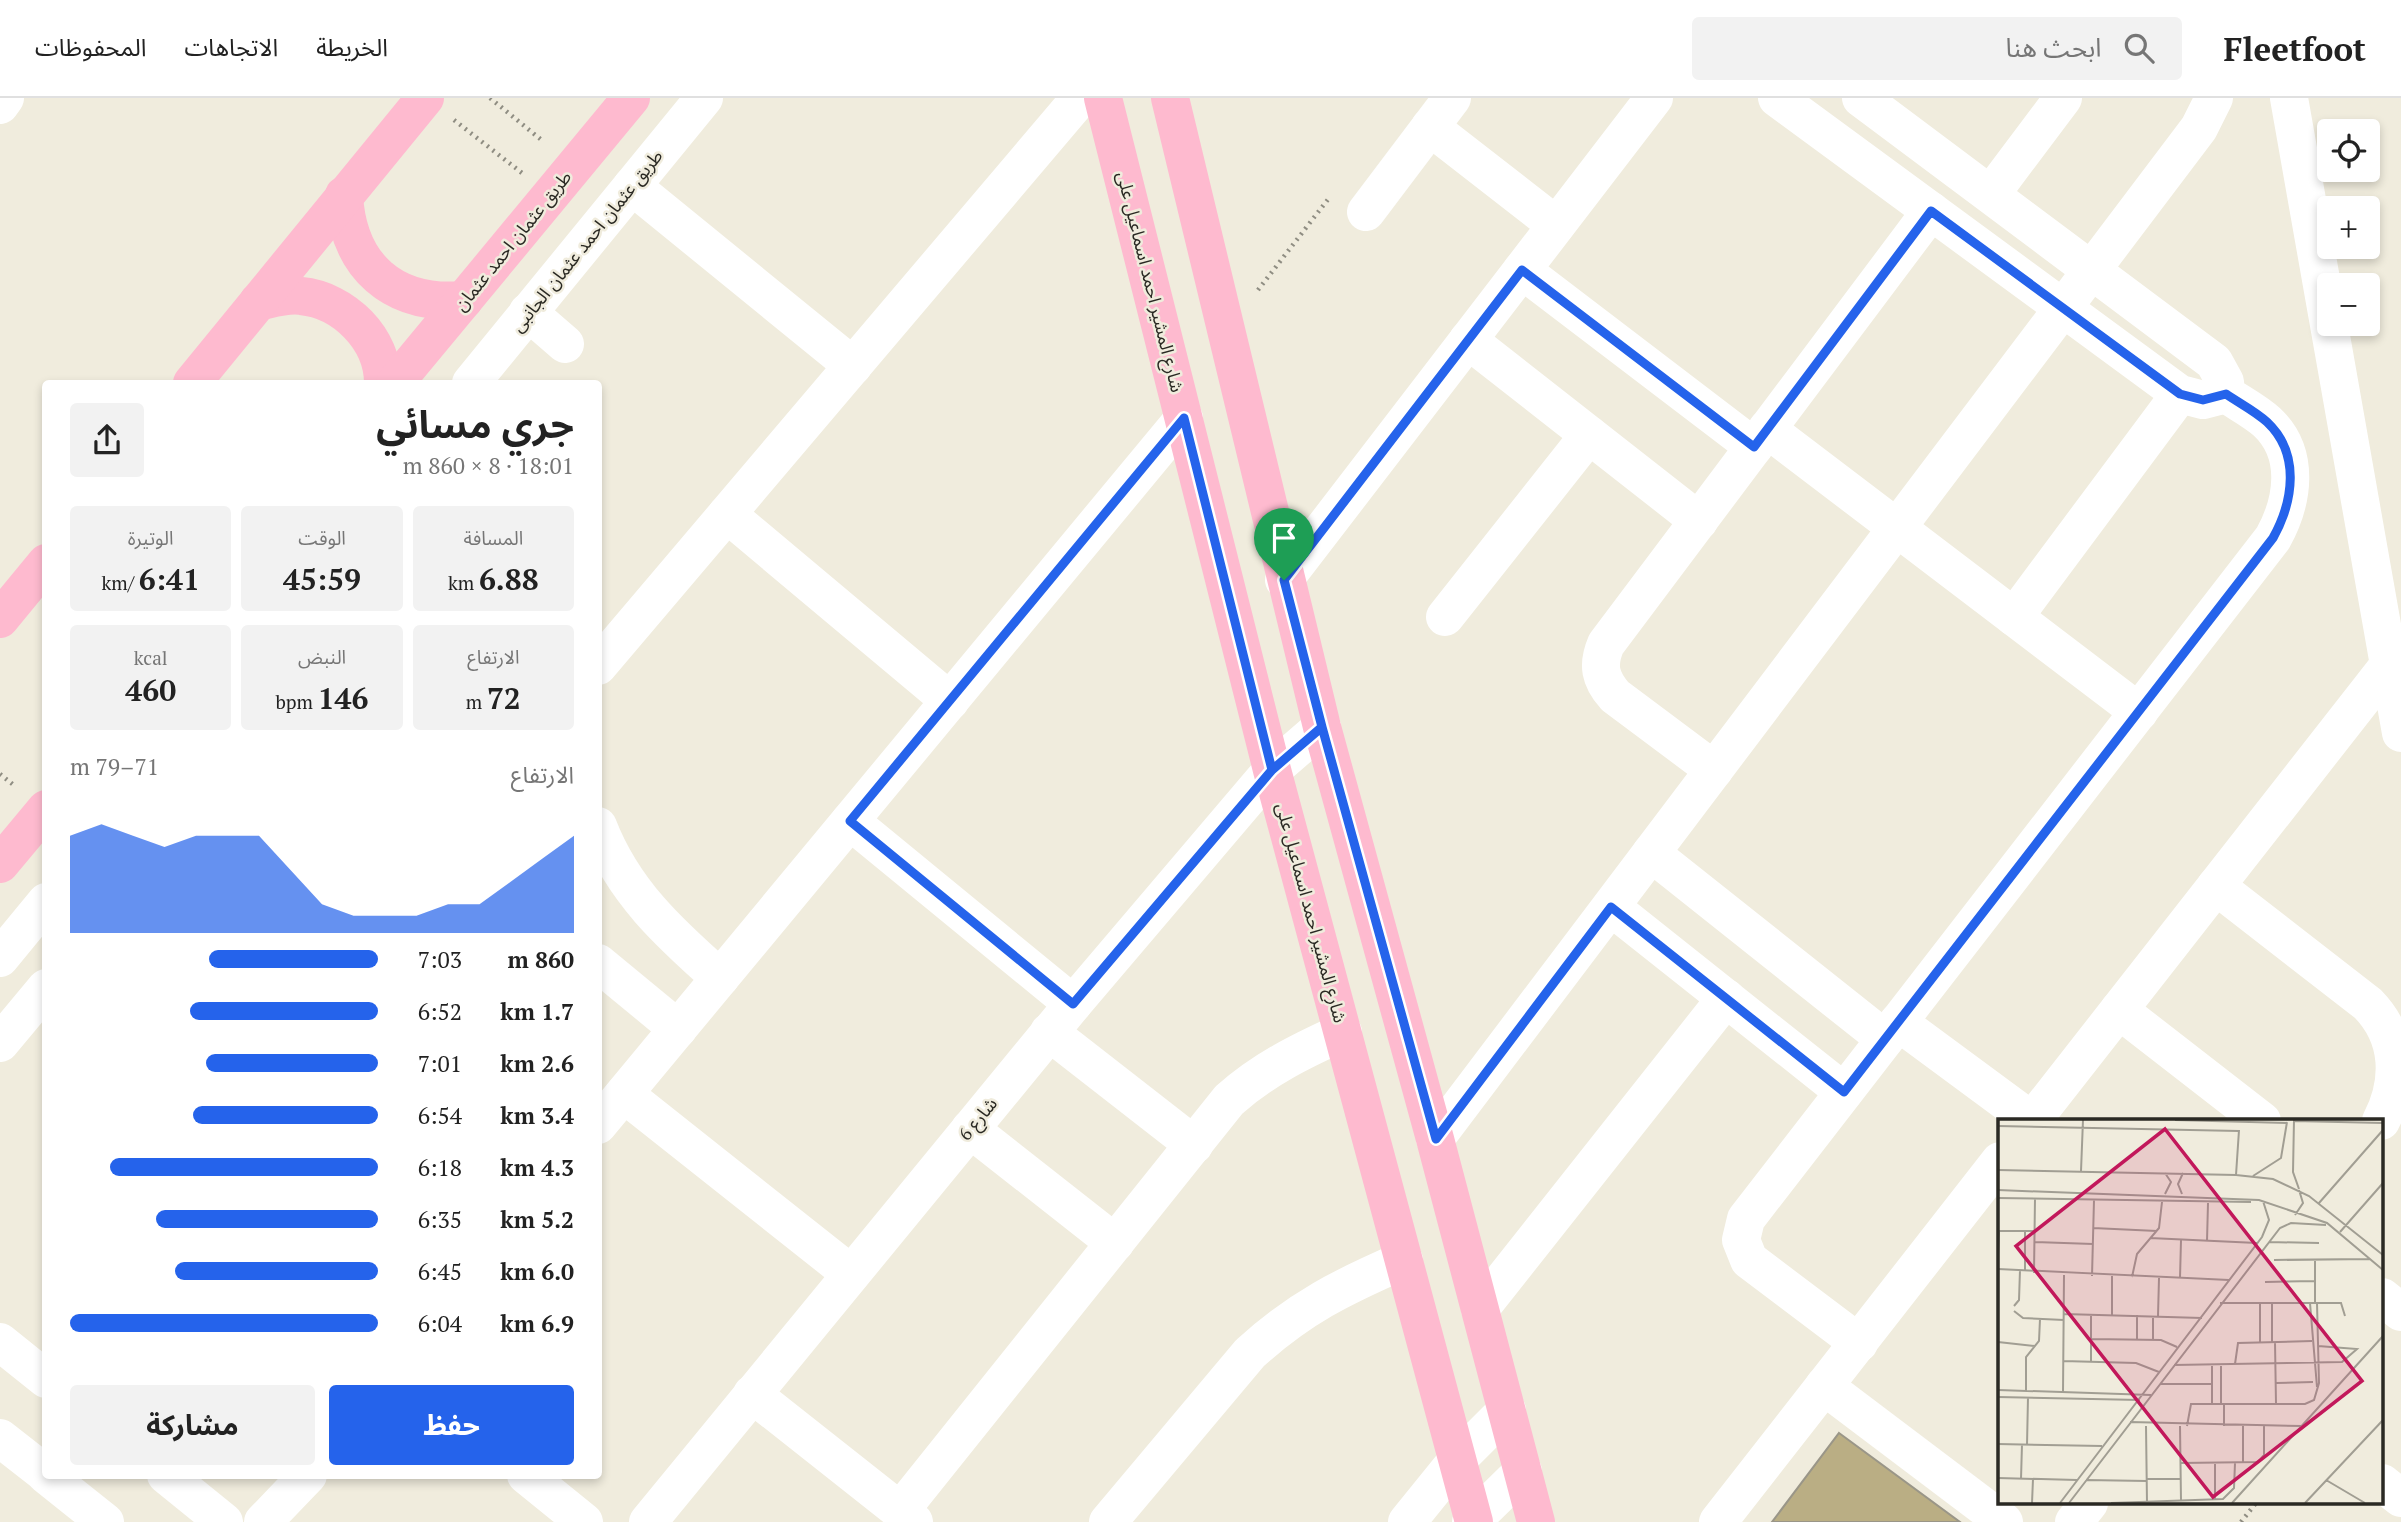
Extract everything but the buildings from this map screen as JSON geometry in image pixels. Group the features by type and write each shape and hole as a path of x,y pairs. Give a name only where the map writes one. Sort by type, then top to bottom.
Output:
{"main road":[{"name":"طريق عثمان احمد عثمان","path":"398,380 631,98"},
{"name":"شارع المشير احمد اسماعيل على","path":"1103,98 1272,770 1473,1521"},
{"path":"1170,98 1284,580 1436,1139 1536,1522"},
{"path":"194,380 344,195 436,106"},
{"path":"344,195 345,218 352,240 363,260 378,277 419,299 442,302 464,300"},
{"path":"258,302 299,296 339,309 369,338 379,356 383,380"},
{"path":"0,619 42,568"},
{"path":"0,864 42,813"}],"street":[{"path":"0,104 5,98"},
{"name":"طريق عثمان احمد عثمان الجانبى","path":"473,380 704,98"},
{"path":"602,661 1080,98"},
{"path":"1284,580 1654,98"},
{"path":"1777,98 2180,394 2203,400 2226,394"},
{"path":"1859,1343 1749,1260 1741,1240 1746,1219 2273,538 2285,517 2291,492 2290,467 2282,443 2268,423 2226,394 2220,371 2214,362 1861,98"},
{"path":"1991,194 2063,98"},
{"path":"1436,1139 2199,128 2214,98"},
{"path":"2289,98 2401,733"},
{"path":"1352,202 1441,113 1556,225"},
{"path":"632,186 853,366"},
{"path":"1714,770 1615,696 1600,672 1601,657 1606,644 1931,211"},
{"path":"1522,270 1761,438 1897,528 2139,712"},
{"path":"528,312 565,344"},
{"path":"1468,340 1699,521"},
{"path":"2014,617 2180,394"},
{"path":"602,1120 1184,418"},
{"path":"1445,617 1589,435"},
{"path":"727,514 950,701"},
{"path":"2034,1119 2389,665"},
{"name":"شارع 6","path":"648,1522 1061,1018 1272,770 1322,727"},
{"path":"850,821 1194,1145"},
{"path":"602,835 621,875 641,903 664,929 720,978"},
{"path":"1651,853 1892,1030 2029,1119"},
{"path":"2216,886 2368,1004 2385,1021 2396,1042 2400,1064 2399,1087 2382,1119"},
{"path":"0,958 42,907"},
{"path":"1611,907 1844,1092"},
{"path":"602,966 678,1029"},
{"path":"0,1043 42,993"},
{"path":"1480,1309 1726,998"},
{"path":"2119,1010 2259,1119"},
{"path":"752,1394 907,1516 1115,1243 1229,1100 1256,1077 1285,1058 1343,1032"},
{"path":"624,1094 851,1274"},
{"path":"970,1129 1115,1243"},
{"path":"1718,1522 1859,1343 1994,1181"},
{"path":"1108,1522 1235,1371 1276,1329 1335,1290 1404,1260"},
{"path":"2384,1299 2401,1312"},
{"path":"1,1344 42,1376"},
{"path":"1824,1387 2004,1522"},
{"path":"1407,1522 1458,1459 1507,1410"},
{"path":"0,1438 42,1472"},
{"path":"1473,1521 1523,1471"},
{"path":"51,1479 105,1522"},
{"path":"171,1479 224,1522"},
{"path":"263,1522 304,1479"},
{"path":"531,1479 584,1522"},
{"path":"2384,1485 2401,1498"},
{"path":"2074,1522 2088,1504"}],"path":[{"path":"490,98 562,181"},
{"path":"436,106 562,181"},
{"path":"1225,333 1327,199 1352,202"},
{"path":"2241,1522 2255,1504"}],"route":[{"path":"1284,580 1322,727 1272,770 1073,1004 850,821 1184,418 1272,770 1322,727 1436,1139 1611,907 1844,1092 2273,538 2285,517 2291,492 2290,467 2282,443 2268,423 2226,394 2203,400 2180,394 1931,211 1754,447 1522,270 1284,580"}]}
